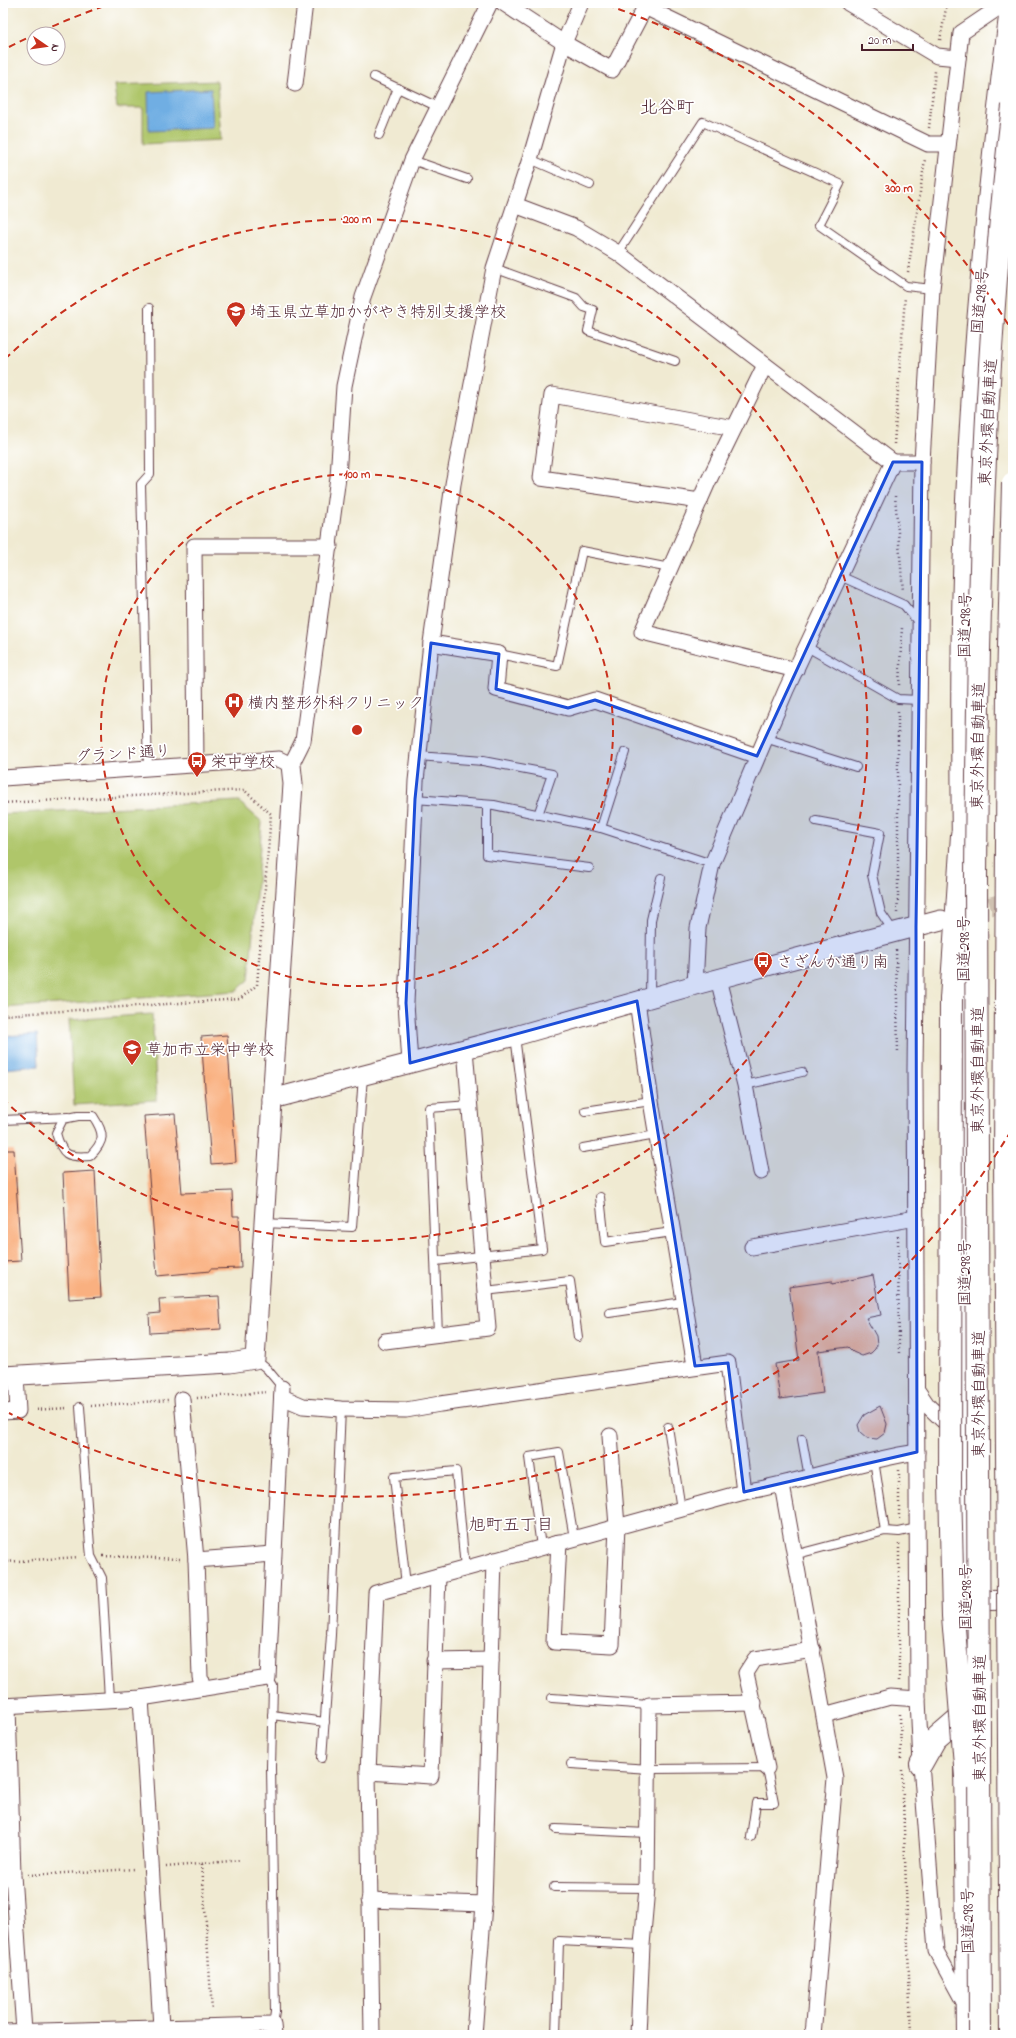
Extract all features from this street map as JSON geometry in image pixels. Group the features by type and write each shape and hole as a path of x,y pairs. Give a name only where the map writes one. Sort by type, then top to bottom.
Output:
{"highway":[{"name":"国道298号","path":"968,2035 964,1601 965,1438 962,835 966,523 963,404 969,287 1003,7"},
{"name":"東京外環自動車道","path":"980,2035 976,877 978,693 981,529 988,378 998,250 1013,106"},
{"name":"東京外環自動車道","path":"1011,2035 1005,1158 1008,694 1013,483"},
{"path":"962,835 951,999 950,1484 953,1616 980,1956"},
{"path":"922,1764 935,1739 965,1713"}],"street":[{"path":"295,84 305,3"},
{"path":"10,1412 9,1376 230,1363 255,1359 293,784 291,765 303,741 338,477 344,386 363,297 412,160 490,3"},
{"path":"503,3 564,43 612,70 641,5 928,144 948,144"},
{"path":"410,1063 406,1003 418,756 431,643 453,484 494,268 530,159 564,43 581,3"},
{"path":"848,3 937,56 958,58"},
{"path":"968,2010 936,1951 918,1699 917,1390 915,1348 916,927 922,462 932,289 961,33 1003,7"},
{"path":"515,205 576,228 618,253 893,462 922,462"},
{"path":"765,365 700,501 642,632 796,670"},
{"path":"700,501 542,478 552,395 734,428"},
{"path":"695,985 698,928 712,864 765,738 893,462"},
{"path":"196,766 194,546 330,546"},
{"path":"431,643 498,654 496,689 568,708 595,700 757,756"},
{"name":"グランド通り","path":"3,778 148,770 279,759 291,765"},
{"path":"272,1098 515,1036 695,985 941,920"},
{"path":"718,979 745,1085 761,1172"},
{"path":"644,1000 651,1101 683,1302 695,1366"},
{"path":"385,1341 488,1328 466,1049"},
{"path":"752,1247 916,1218"},
{"path":"282,1392 303,1406 341,1409 406,1410 448,1402 728,1362 744,1492"},
{"path":"917,1390 928,1406 965,1438"},
{"path":"24,2031 13,1875 5,1706 141,1698 268,1678 282,1392"},
{"path":"182,1399 196,1560 200,1677 203,1688"},
{"path":"559,1542 554,1642 612,1645 617,1526 610,1436"},
{"path":"372,2035 368,1772 376,1593 744,1492 782,1485 874,1460 917,1452"},
{"path":"782,1485 835,1778 813,2035"},
{"path":"196,1560 274,1554"},
{"path":"474,2035 484,1904 494,1560"},
{"path":"368,1772 431,1776 438,1576"},
{"path":"964,1601 1013,1600"},
{"path":"767,1768 754,1703 746,1673 755,1659 812,1650"},
{"path":"434,1661 491,1660"},
{"path":"824,1715 890,1697 918,1699"},
{"path":"141,1698 160,2027"},
{"path":"638,2035 642,1945 648,1888 650,1769 649,1705 754,1703"},
{"path":"369,1900 484,1904"},
{"path":"3,2032 137,2031 160,2027 213,2026 274,2030"}],"lane":[{"path":"374,77 438,106"},
{"path":"379,135 398,88"},
{"path":"618,253 703,122 840,184 819,225 906,286 932,289"},
{"path":"530,159 590,185"},
{"path":"412,160 467,180"},
{"path":"494,268 576,298 584,307 593,310 588,331 675,361"},
{"path":"148,770 141,484 150,474 149,308"},
{"path":"498,654 557,666 582,551 670,568"},
{"path":"840,576 904,606 921,625"},
{"path":"807,647 898,699 919,700"},
{"path":"765,738 856,767"},
{"path":"601,828 625,752"},
{"path":"418,756 483,761 552,774 538,815"},
{"path":"415,800 487,805 601,828 712,864"},
{"path":"487,805 487,855 589,868"},
{"path":"816,821 880,834 872,875 881,913 895,932"},
{"path":"644,1000 651,920 661,878"},
{"path":"436,1261 542,1249 515,1036"},
{"path":"745,1085 802,1072"},
{"path":"264,1223 352,1227 363,1075"},
{"path":"585,1111 651,1101"},
{"path":"438,1334 429,1108 470,1105"},
{"path":"3,1120 78,1116 93,1116 102,1129 101,1145 90,1156 74,1158 61,1148 56,1133 63,1118 78,1116"},
{"path":"583,1148 656,1135"},
{"path":"600,1197 605,1242 672,1232"},
{"path":"485,1292 570,1281 578,1336"},
{"path":"609,1313 683,1302"},
{"path":"255,1359 267,1369 282,1392"},
{"path":"80,1407 91,1556 102,1578 109,1699"},
{"path":"322,1758 332,1628 341,1409"},
{"path":"668,1427 681,1509"},
{"path":"802,1440 809,1477"},
{"path":"541,1547 529,1457 559,1452 574,1538"},
{"path":"874,1460 885,1531"},
{"path":"406,1585 394,1477 456,1471 465,1568"},
{"path":"794,1555 885,1531 899,1532 917,1528"},
{"path":"268,1678 273,1686 271,1767 275,2012 274,2030"},
{"path":"552,1698 649,1705"},
{"path":"272,1715 325,1722"},
{"path":"571,1764 650,1769 767,1768 774,1803 756,1803 751,1838"},
{"path":"556,1829 648,1833"},
{"path":"554,1887 648,1888"},
{"path":"556,2035 559,1941 642,1945"}],"path":[{"path":"3,803 244,790 271,814 257,985 240,999 3,1015"},
{"path":"10,1412 282,1392"},
{"path":"13,1875 151,1868 241,1860"},
{"path":"202,1864 213,2026"}],"highlighted area":[{"path":"893,462 922,462 916,927 917,1452 744,1492 728,1363 695,1366 637,1001 410,1063 406,1003 415,799 431,643 499,654 496,689 568,708 595,700 757,756"}],"green space":[{"path":"217,81 221,140 143,144 143,108 117,108 114,85"},
{"path":"238,801 262,822 249,980 236,991 3,1008 3,814"},
{"path":"152,1014 157,1100 74,1105 69,1020"}],"water":[{"path":"211,89 213,128 149,131 148,92"},
{"path":"37,1034 39,1066 3,1069 3,1036"}],"building":[{"path":"227,1035 236,1162 211,1164 201,1037"},
{"path":"175,1114 182,1193 232,1191 233,1216 239,1216 241,1268 210,1269 210,1271 157,1276 144,1116"},
{"path":"3,1150 14,1150 21,1261 3,1262"},
{"path":"95,1171 101,1297 69,1299 63,1173"},
{"path":"873,1275 881,1315 866,1318 876,1336 877,1345 875,1349 871,1353 862,1356 853,1352 848,1347 818,1351 823,1393 780,1399 775,1364 799,1360 789,1287 832,1281 832,1284"},
{"path":"219,1296 221,1329 150,1333 149,1314 160,1313 159,1299"},
{"path":"880,1406 887,1424 885,1433 877,1439 867,1438 860,1432 858,1425 864,1415"}],"tunnel":[{"path":"962,914 1013,900"}],"place":[{"name":"埼玉県立草加かがやき特別支援学校","path":"236,328"},
{"name":"横内整形外科クリニック","path":"234,719"},
{"name":"栄中学校","path":"197,778"},
{"name":"さざんか通り南","path":"763,978"},
{"name":"草加市立栄中学校","path":"132,1066"}],"district":[{"name":"北谷町","path":"667,107"},
{"name":"旭町五丁目","path":"511,1524"}]}
